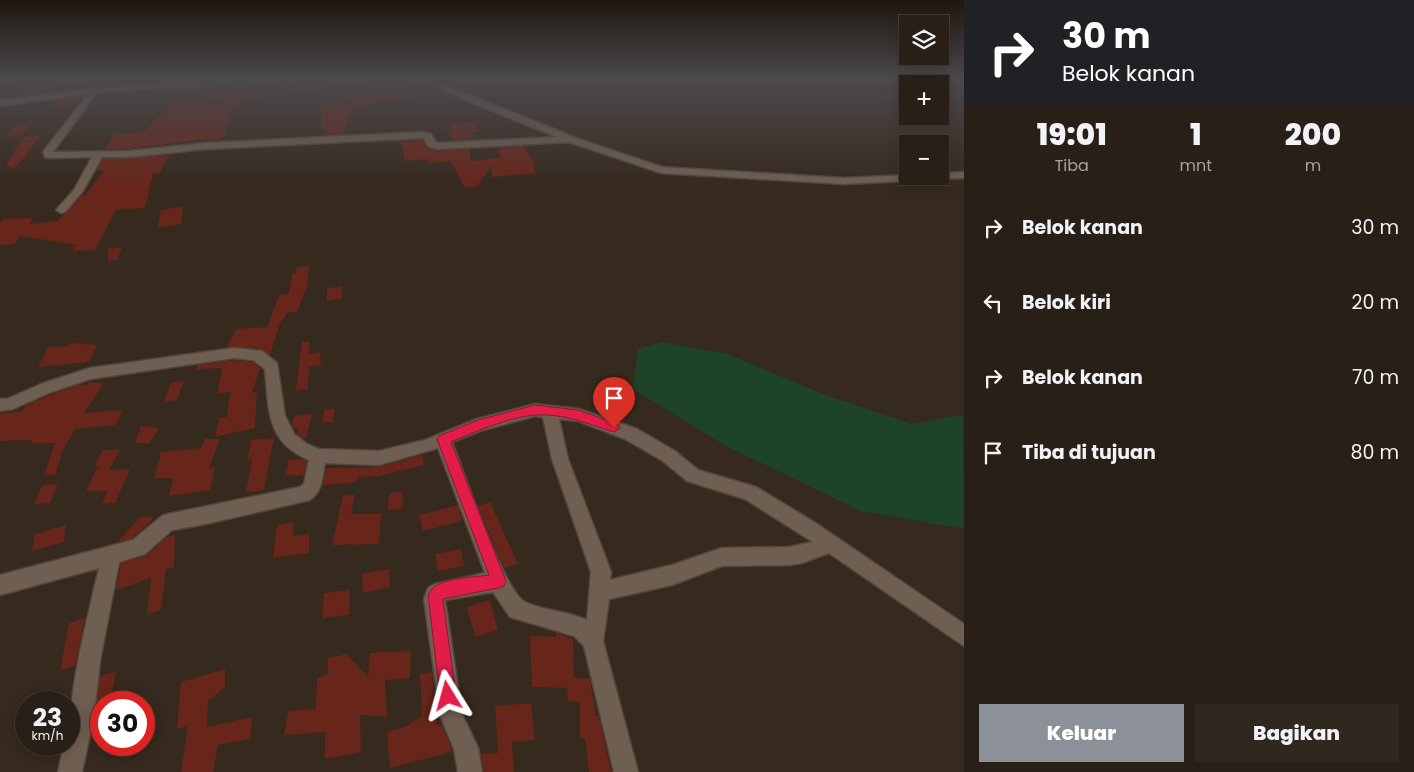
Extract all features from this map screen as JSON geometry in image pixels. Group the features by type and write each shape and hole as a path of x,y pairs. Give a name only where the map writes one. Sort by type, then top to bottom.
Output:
{"street":[{"path":"76,115 46,154 54,156 136,154 205,146 423,135 428,136 432,145 437,146 570,139"},
{"path":"510,115 570,139 661,170 844,182 964,175"},
{"path":"61,210 78,191 99,154"},
{"path":"0,405 8,405 46,388 90,374 234,352 257,355 272,367 277,416 288,439 301,449 318,456 379,458 427,446 487,422 535,410 578,415 631,434 670,456 693,476 750,492 830,543 964,636"},
{"path":"550,412 560,459 597,555 601,572 601,590 593,641 626,772"},
{"path":"444,439 498,581 513,607 517,610 580,627 593,641"},
{"path":"0,585 138,548 168,522 201,517 304,494 312,488 318,456"},
{"path":"601,590 649,582 721,558 737,555 794,557 809,554 830,543"},
{"path":"70,772 83,714 89,661 111,556"},
{"path":"470,772 466,748 451,715 434,599 442,591 498,581"}],"green space":[{"path":"662,342 727,354 823,394 911,424 963,415 964,529 861,511 726,446 633,389 638,349"}],"building":[{"path":"160,115 231,115 228,126 225,127 226,137 219,138 219,140 206,139 130,149 105,149 114,134 143,133"},
{"path":"321,115 349,115 343,134 325,135 325,129 321,129"},
{"path":"473,122 480,132 471,132 471,139 453,140 447,130 452,129 450,124"},
{"path":"30,124 22,136 6,137 15,126"},
{"path":"40,136 14,170 6,165 23,137"},
{"path":"422,140 427,148 437,151 470,149 470,161 501,158 498,148 523,146 536,166 533,167 537,173 492,177 492,166 476,187 464,187 451,161 428,163 427,159 405,161 401,142"},
{"path":"170,155 159,173 153,173 145,208 116,210 95,250 72,251 76,245 21,236 14,244 0,245 0,223 4,219 33,218 30,224 57,221 82,195 85,195 104,171 97,170 103,159"},
{"path":"183,207 181,224 158,228 161,210"},
{"path":"122,247 117,260 108,261 107,249"},
{"path":"309,266 307,286 297,312 288,312 280,323 270,355 262,349 227,347 236,329 267,327 279,295 289,294 292,274 296,273 297,267"},
{"path":"342,286 342,298 327,301 327,288"},
{"path":"302,342 310,342 309,354 320,352 321,365 309,367 308,389 296,390"},
{"path":"70,343 97,345 89,362 38,367 48,347 67,347"},
{"path":"234,360 252,362 260,368 252,393 257,392 255,428 215,437 219,418 227,417 230,392 217,394 222,368 194,370 198,365"},
{"path":"184,381 177,400 164,402 171,382"},
{"path":"88,382 104,383 84,413 122,410 116,425 75,429 62,452 55,475 44,475 55,443 30,443 32,440 0,441 0,413 22,412 26,405 78,385 87,385"},
{"path":"325,409 335,409 333,422 322,423"},
{"path":"312,414 306,438 302,438 297,434 298,427 293,428 294,415"},
{"path":"141,426 159,428 149,444 135,443"},
{"path":"274,438 264,490 246,492 252,459 247,460 251,440"},
{"path":"205,439 220,439 209,468 215,467 210,490 169,496 173,478 154,478 161,452 201,448"},
{"path":"103,450 120,450 109,470 130,469 115,503 102,503 108,491 86,491 98,466 94,466"},
{"path":"422,455 424,465 379,476 358,477 357,481 349,483 323,485 326,468 380,467"},
{"path":"303,459 307,461 304,475 285,475 289,460"},
{"path":"58,484 50,503 34,504 42,485"},
{"path":"403,492 402,509 388,510 389,493"},
{"path":"343,495 355,495 351,514 381,514 379,544 332,545"},
{"path":"490,502 518,564 504,568 478,506"},
{"path":"458,505 462,521 423,531 419,515"},
{"path":"142,516 154,518 132,538 119,542 120,539"},
{"path":"294,522 293,536 309,534 309,553 273,558 277,525"},
{"path":"66,525 64,542 32,551 35,534"},
{"path":"175,535 174,567 166,569 161,610 147,614 151,578 116,590 121,563 146,556 167,537"},
{"path":"461,549 464,566 438,571 435,554"},
{"path":"389,569 390,587 363,593 362,574"},
{"path":"350,590 349,615 322,618 324,593"},
{"path":"490,600 498,630 475,637 467,607"},
{"path":"85,618 75,666 60,671 69,623"},
{"path":"556,633 573,639 574,678 590,679 596,716 599,716 611,772 589,772 585,738 580,738 580,702 568,701 567,688 532,687 530,636 556,637"},
{"path":"411,651 410,678 385,680 387,717 360,715 361,752 325,759 325,732 284,735 288,711 316,709 317,679 328,673 328,658 346,654 368,677 370,653"},
{"path":"225,669 225,687 208,701 207,727 252,717 250,739 218,745 213,772 181,772 188,726 177,729 181,682"},
{"path":"116,672 112,691 98,691 100,676"},
{"path":"432,672 437,724 442,725 451,747 451,752 390,768 387,732 405,727 422,716 420,674"},
{"path":"531,703 535,740 512,742 514,772 484,772 481,754 498,753 495,706"}],"route":[{"path":"448,696 434,599 435,595 442,591 498,581 444,439 478,425 535,410 578,415 614,428"}]}
